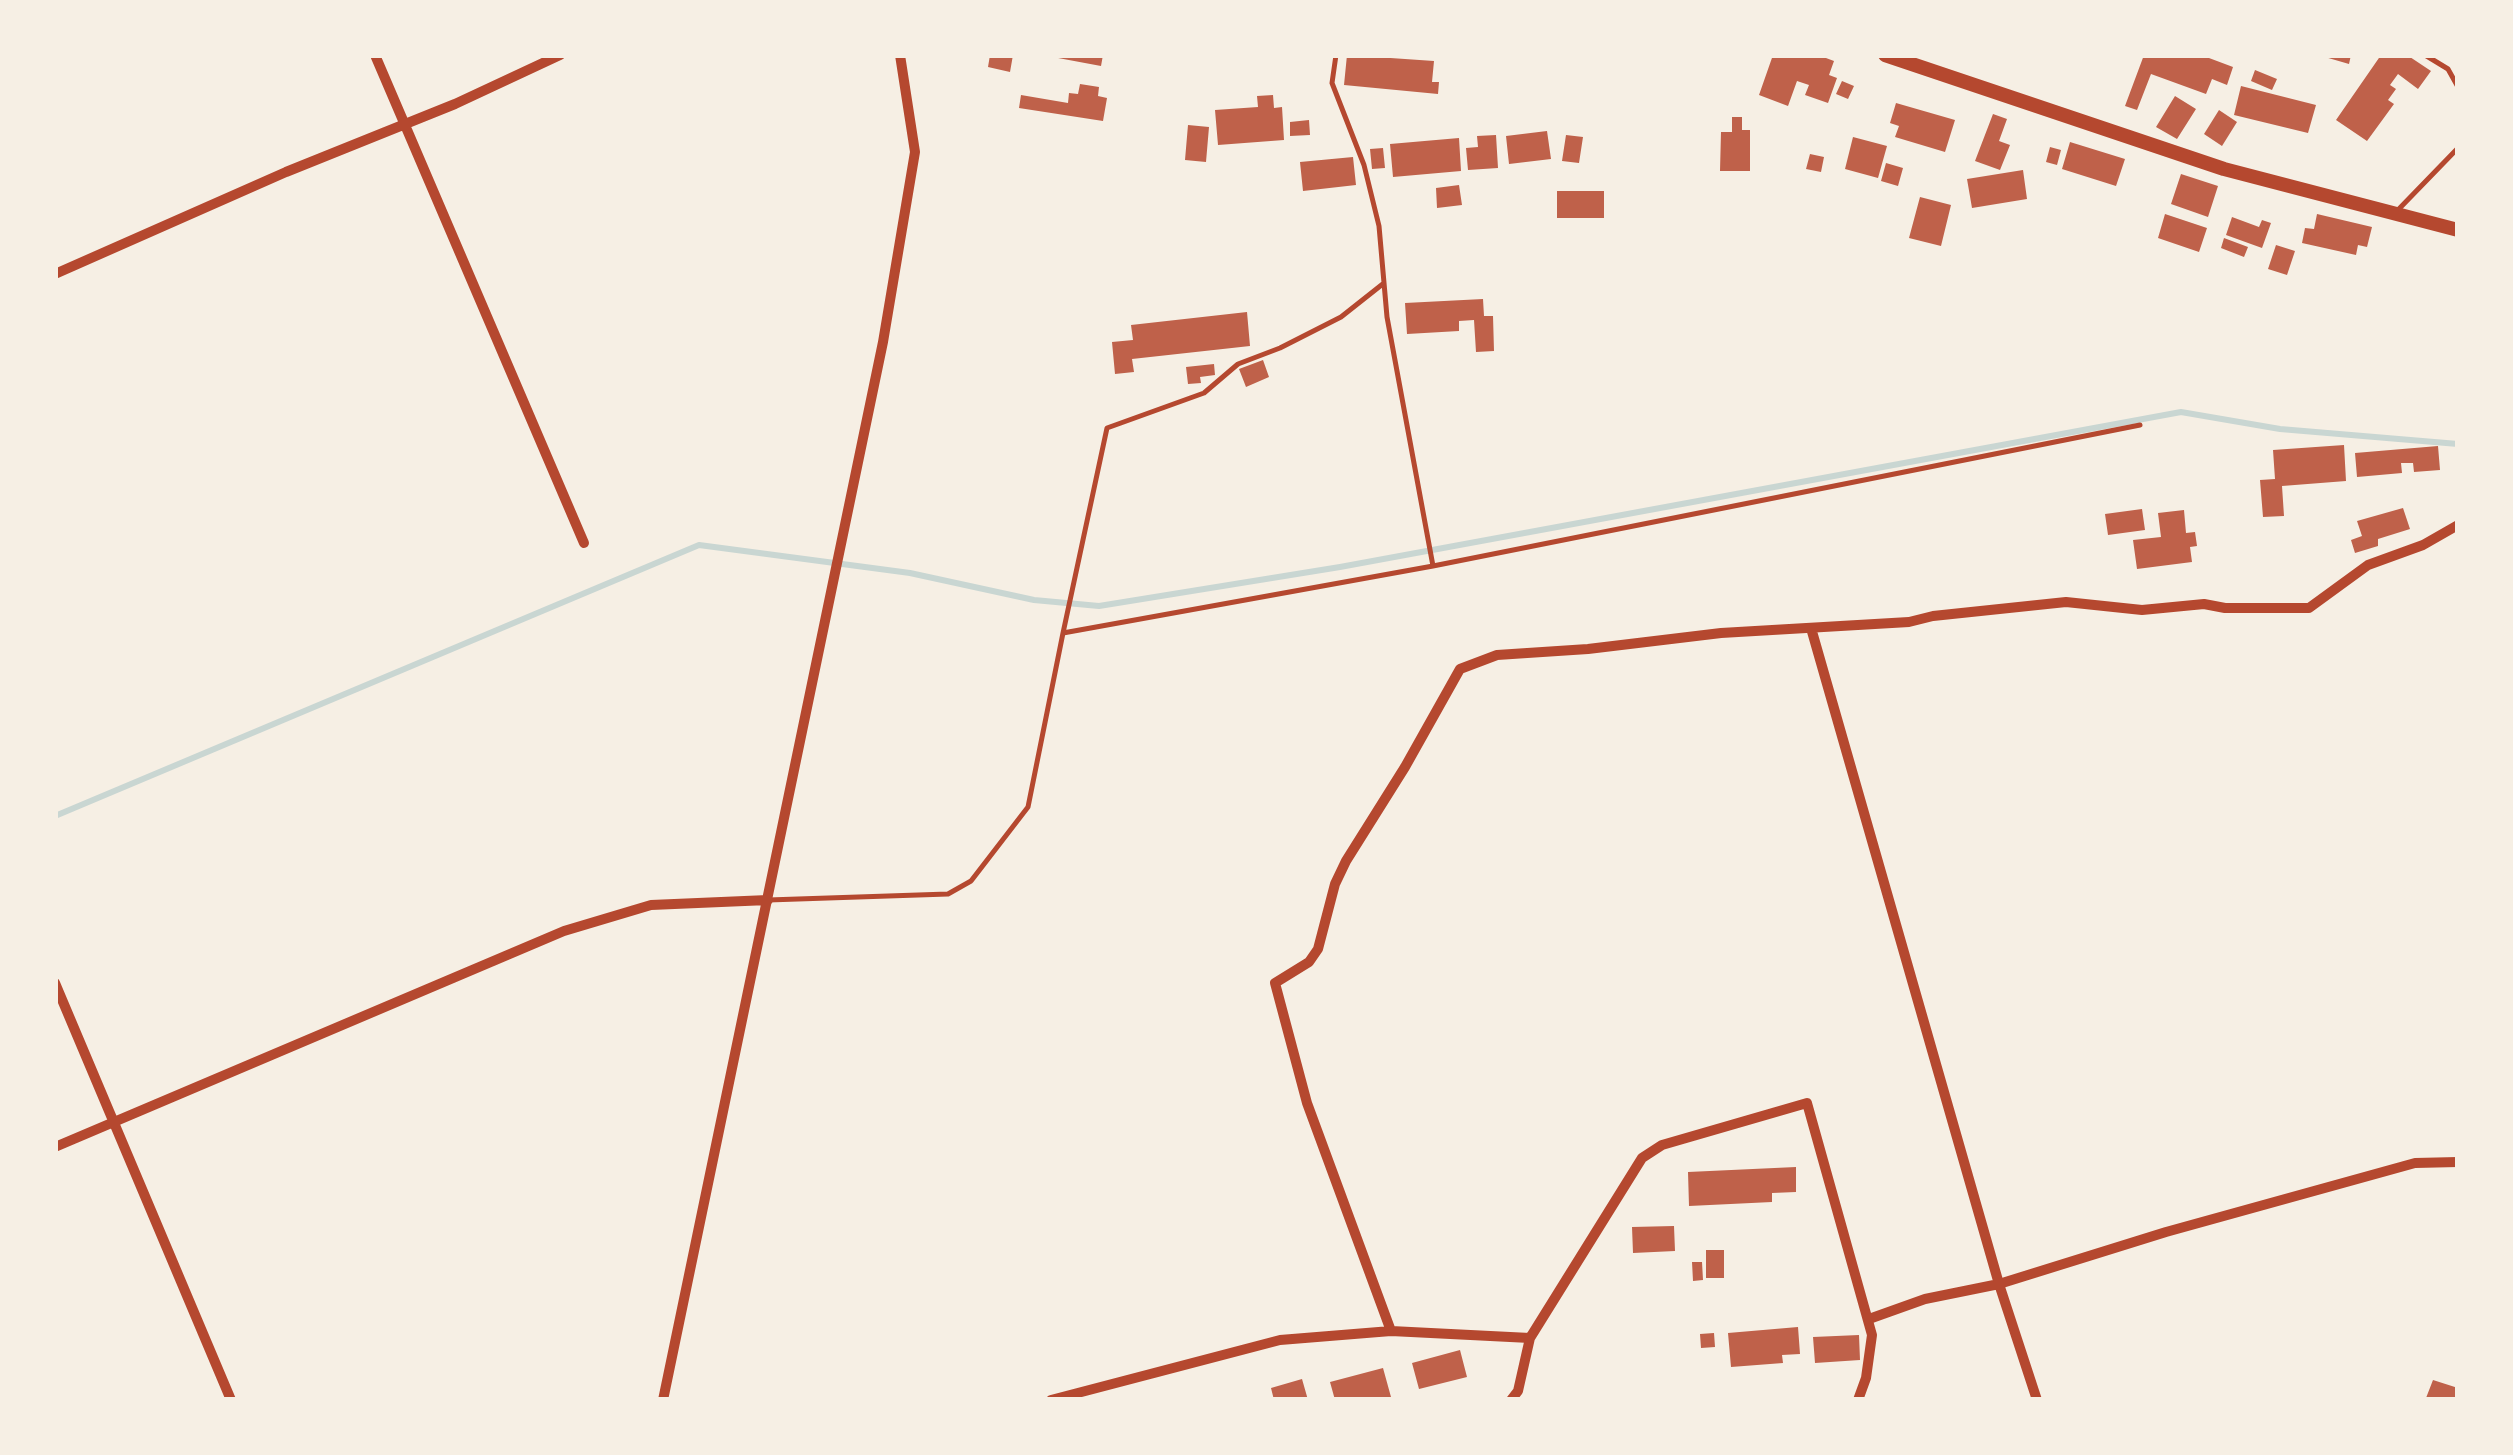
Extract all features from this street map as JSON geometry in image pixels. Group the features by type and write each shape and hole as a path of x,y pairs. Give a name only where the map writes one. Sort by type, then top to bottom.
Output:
{"street":[{"path":"375,55 584,543"},
{"path":"55,274 455,104 560,55"},
{"path":"663,1400 883,342 915,152 900,55"},
{"path":"1885,55 2224,169 2458,232"},
{"path":"1391,1331 1306,1104 1275,983 1308,962 1318,949 1334,884 1460,669 1497,655 1909,622 2066,602 2142,610 2204,604 2225,608 2310,608 2368,565 2424,545 2458,525"},
{"path":"1811,628 1999,1284 2037,1400"},
{"path":"55,1146 564,931 651,906 768,900"},
{"path":"55,983 231,1400"},
{"path":"1510,1400 1518,1391 1530,1338 1642,1158 1662,1144 1807,1103 1869,1318 1872,1348 1858,1400"},
{"path":"1869,1318 2416,1164 2458,1162"},
{"path":"1051,1400 1280,1340 1391,1331 1530,1338"}],"lane":[{"path":"1336,55 1332,83 1364,165 1379,226 1386,317 1432,566"},
{"path":"2425,55 2448,69 2458,87"},
{"path":"2393,215 2458,148"},
{"path":"768,900 948,894 971,881 1028,807 1107,428 1204,393 1238,364 1280,348 1340,317 1384,283"},
{"path":"1064,634 1432,566 2140,425"}],"building":[{"path":"990,55 1013,55 1010,72 988,67"},
{"path":"1042,55 1103,55 1101,66"},
{"path":"1347,55 1434,61 1432,82 1439,82 1438,94 1344,85"},
{"path":"1773,55 1818,55 1834,61 1829,75 1837,78 1828,103 1805,95 1809,85 1797,81 1788,106 1759,95"},
{"path":"2144,55 2201,55 2233,67 2227,85 2212,79 2206,94 2151,74 2137,110 2125,106"},
{"path":"2318,55 2351,55 2349,64"},
{"path":"2381,55 2407,55 2431,71 2418,89 2398,74 2390,85 2396,89 2388,100 2394,104 2367,141 2336,120"},
{"path":"2255,70 2277,79 2272,90 2251,81"},
{"path":"1842,81 1854,86 1848,99 1836,94"},
{"path":"1080,84 1099,87 1098,96 1107,98 1103,121 1019,108 1021,95 1068,103 1069,93 1078,94"},
{"path":"2241,86 2316,105 2308,133 2234,115"},
{"path":"1273,95 1274,108 1282,107 1284,140 1218,145 1215,110 1258,107 1257,96"},
{"path":"2175,96 2196,109 2177,139 2156,127"},
{"path":"1896,103 1955,120 1945,152 1895,137 1899,126 1890,123"},
{"path":"2219,110 2237,122 2222,146 2204,134"},
{"path":"1993,114 2007,119 1999,141 2010,145 2000,170 1975,161"},
{"path":"1732,117 1742,117 1742,130 1750,130 1750,171 1720,171 1721,132 1732,132"},
{"path":"1309,120 1310,135 1290,136 1290,122"},
{"path":"1188,125 1209,127 1206,162 1185,160"},
{"path":"1547,131 1551,159 1509,164 1506,136"},
{"path":"1496,135 1498,168 1468,170 1466,148 1478,147 1477,136"},
{"path":"1566,135 1583,137 1579,163 1562,161"},
{"path":"1853,137 1887,146 1878,178 1845,169"},
{"path":"1459,138 1461,171 1393,177 1390,144"},
{"path":"2070,142 2125,159 2116,186 2062,169"},
{"path":"2050,147 2061,150 2057,165 2046,162"},
{"path":"1383,148 1385,168 1372,169 1370,149"},
{"path":"1810,154 1824,157 1821,172 1806,169"},
{"path":"1353,157 1356,185 1303,191 1300,162"},
{"path":"1886,163 1903,168 1898,186 1881,181"},
{"path":"2023,170 2027,199 1972,208 1967,179"},
{"path":"2181,174 2218,186 2208,217 2171,204"},
{"path":"1459,185 1462,205 1437,208 1436,188"},
{"path":"1557,191 1604,191 1604,218 1557,218"},
{"path":"1920,197 1951,205 1941,246 1909,238"},
{"path":"2165,214 2207,228 2199,252 2158,238"},
{"path":"2317,214 2372,227 2367,247 2358,245 2356,255 2302,243 2305,228 2314,229"},
{"path":"2232,217 2259,227 2262,220 2271,223 2262,248 2226,235"},
{"path":"2224,238 2248,247 2244,257 2221,248"},
{"path":"2276,245 2295,251 2287,275 2268,269"},
{"path":"1483,299 1484,316 1493,316 1494,351 1476,352 1474,320 1459,321 1459,331 1407,334 1405,303"},
{"path":"1247,312 1250,346 1132,359 1134,372 1115,374 1112,342 1133,340 1131,325"},
{"path":"1263,360 1269,377 1246,387 1239,369"},
{"path":"1214,364 1215,375 1200,377 1201,383 1188,384 1186,367"},
{"path":"2344,445 2346,481 2282,486 2284,516 2263,517 2260,480 2275,479 2273,450"},
{"path":"2438,446 2440,470 2414,472 2413,463 2401,463 2402,473 2357,477 2355,453"},
{"path":"2403,508 2410,529 2378,539 2378,546 2355,553 2351,540 2362,536 2357,521"},
{"path":"2142,509 2145,530 2108,535 2105,514"},
{"path":"2184,510 2186,533 2195,532 2197,546 2190,547 2192,562 2137,569 2133,540 2161,537 2158,513"},
{"path":"1796,1167 1796,1192 1772,1193 1772,1202 1689,1206 1688,1172"},
{"path":"1674,1226 1675,1251 1633,1253 1632,1227"},
{"path":"1706,1250 1724,1250 1724,1278 1706,1278"},
{"path":"1692,1262 1702,1262 1703,1280 1693,1281"},
{"path":"1798,1327 1800,1354 1782,1355 1783,1363 1731,1367 1728,1333"},
{"path":"1714,1333 1715,1347 1701,1348 1700,1334"},
{"path":"1859,1335 1860,1360 1815,1363 1813,1337"},
{"path":"1460,1350 1467,1377 1419,1389 1412,1363"},
{"path":"1383,1368 1391,1397 1335,1400 1330,1382"},
{"path":"1302,1379 1308,1400 1274,1400 1271,1388"},
{"path":"2433,1380 2458,1388 2458,1400 2426,1398"}],"waterway":[{"path":"55,816 699,545 910,573 1034,600 1099,606 1340,567 2181,412 2280,429 2458,444"}]}
